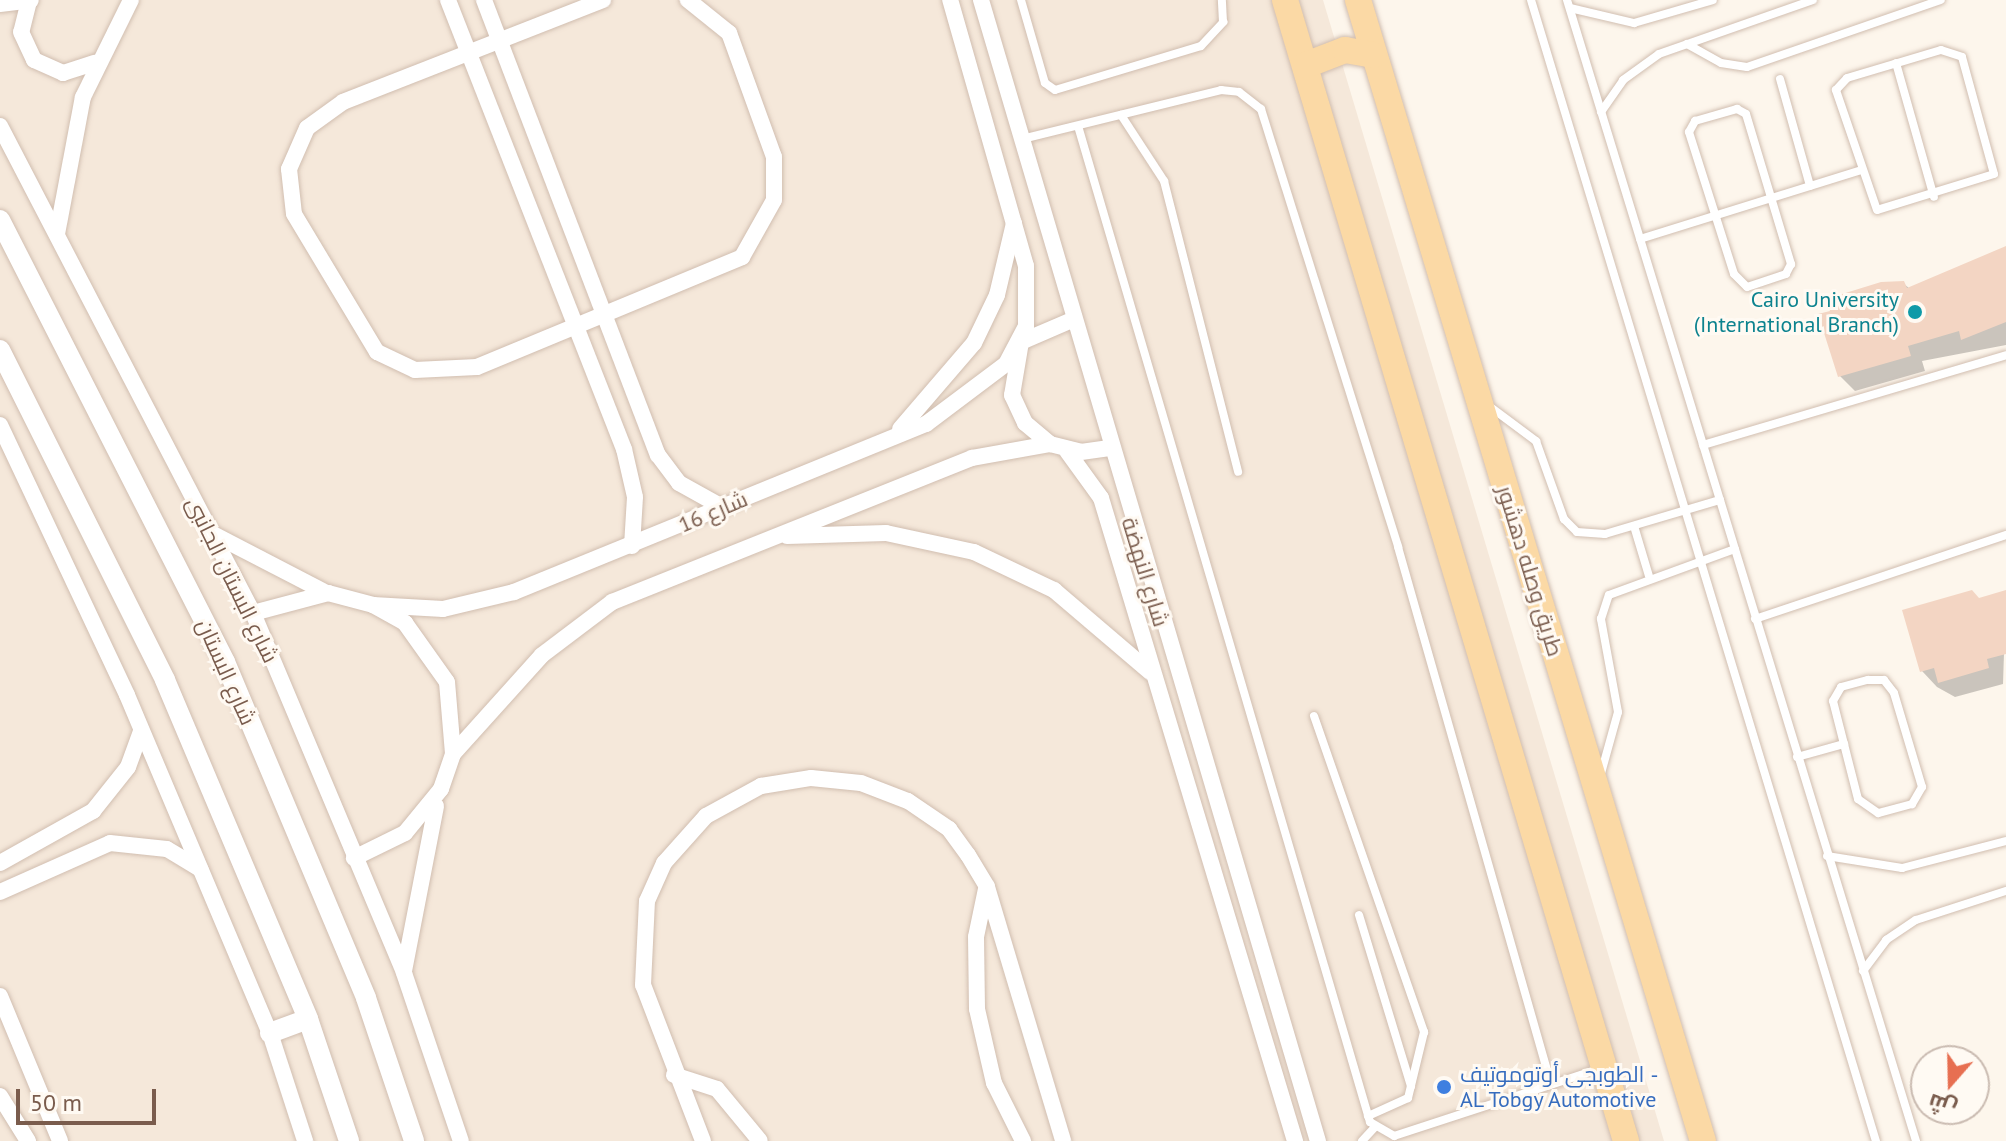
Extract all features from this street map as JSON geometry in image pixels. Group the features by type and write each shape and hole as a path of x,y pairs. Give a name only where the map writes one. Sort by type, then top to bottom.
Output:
{"main road":[{"path":"1285,0 1626,1141"},
{"name":"طريق وصله دهشور","path":"1358,0 1703,1141"},
{"path":"1306,65 1345,50 1374,55"}],"street":[{"path":"0,4 30,0 21,32 34,60 63,73 94,63"},
{"path":"57,234 94,63 131,0"},
{"path":"448,0 631,473 632,546"},
{"path":"484,0 658,455 685,488 724,508"},
{"path":"603,0 323,112 295,148 288,181 294,214 363,338 395,363 457,372 725,269 757,240 774,200 774,157 729,33 688,0"},
{"path":"950,0 1014,218 1028,291 1012,395 1025,423 1050,444 1067,451 1108,448"},
{"name":"شارع النهضة","path":"981,0 1108,448 1318,1141"},
{"name":"شارع البستان الجانبى","path":"0,126 207,530 253,613 404,973 461,1141"},
{"path":"886,439 944,386 974,343 997,295 1014,218"},
{"name":"شارع البستان","path":"0,220 225,662 366,998 414,1141"},
{"path":"1021,342 1072,320"},
{"name":"شارع 16","path":"373,605 420,609 477,602 632,546 962,404 1021,342"},
{"path":"0,350 165,680 308,1019 349,1141"},
{"path":"0,425 141,732 270,1033 300,1136"},
{"name":"شارع 16","path":"453,754 510,685 576,627 612,602 754,542 972,458 1050,444"},
{"name":"شارع النهضة","path":"1067,451 1101,498 1295,1141"},
{"path":"207,530 253,561 328,593 373,605 405,623 442,671 455,717 453,754 441,789 404,973"},
{"path":"754,542 886,533 974,552 1091,615 1154,677 1175,671"},
{"path":"253,613 328,593"},
{"path":"0,863 93,811 128,767 141,732"},
{"path":"703,1141 674,1075 643,985 642,922 670,854 723,804 761,786 811,778 885,790 949,829 987,887 1063,1141"},
{"path":"354,858 405,833 441,789"},
{"path":"0,892 110,843 157,847 200,869"},
{"path":"987,887 976,937 977,1009 994,1083 1023,1141"},
{"path":"0,996 60,1141"},
{"path":"270,1033 308,1019"},
{"path":"674,1075 717,1089 760,1141"},
{"path":"0,1096 28,1141"}],"lane":[{"path":"1021,0 1045,83 1055,90 1201,46 1223,22 1222,0"},
{"path":"1531,0 1876,1141"},
{"path":"1568,4 1634,23 1713,0"},
{"path":"1601,112 1634,70 1687,44 1813,0"},
{"path":"1687,44 1721,63 1747,67 1941,0"},
{"path":"1568,4 1916,1141"},
{"path":"1949,49 1962,57 1994,163 1990,179 1934,197 1877,210 1836,90 1847,78 1896,63 1949,49"},
{"path":"1896,63 1934,197"},
{"path":"1780,79 1810,186"},
{"path":"1022,140 1230,90 1255,102 1264,117 1398,547 1551,1084"},
{"path":"1737,109 1746,114 1791,264 1786,274 1754,285 1736,281 1715,216 1689,132 1700,119 1737,109"},
{"path":"1121,115 1164,181 1238,472"},
{"path":"1078,126 1374,1128 1394,1136 1604,1067"},
{"path":"1640,239 1861,170"},
{"path":"1703,445 2006,355"},
{"path":"1478,399 1536,441 1570,526 1595,536 1720,500"},
{"path":"1634,526 1649,576"},
{"path":"1755,619 2006,535"},
{"path":"1596,787 1618,712 1603,606 1619,586 1735,549"},
{"path":"1884,680 1898,703 1920,797 1878,813 1863,808 1844,744 1836,693 1884,680"},
{"path":"1314,716 1424,1032 1412,1089 1402,1103 1368,1116"},
{"path":"1797,757 1844,744"},
{"path":"1827,856 1902,868 2006,841"},
{"path":"1863,971 1886,940 1916,920 2006,891"},
{"path":"1359,915 1412,1089"},
{"path":"1362,1141 1374,1128"}],"shaded area":[{"path":"0,0 1323,0 1664,1141 0,1141"}],"building":[{"name":"Cairo University (International Branch)","path":"2006,246 2006,322 1961,340 1959,331 1908,346 1911,356 1838,377 1818,314 1830,311 1826,299 1881,282 1904,281 1907,288"},
{"path":"1972,590 1979,598 2006,590 2006,654 1987,659 1989,668 1938,683 1934,668 1920,672 1902,610"}],"place":[{"name":"Cairo University (International Branch)","path":"1915,312"},
{"name":"الطوبجى أوتوموتيف - AL Tobgy Automotive","path":"1444,1087"}]}
